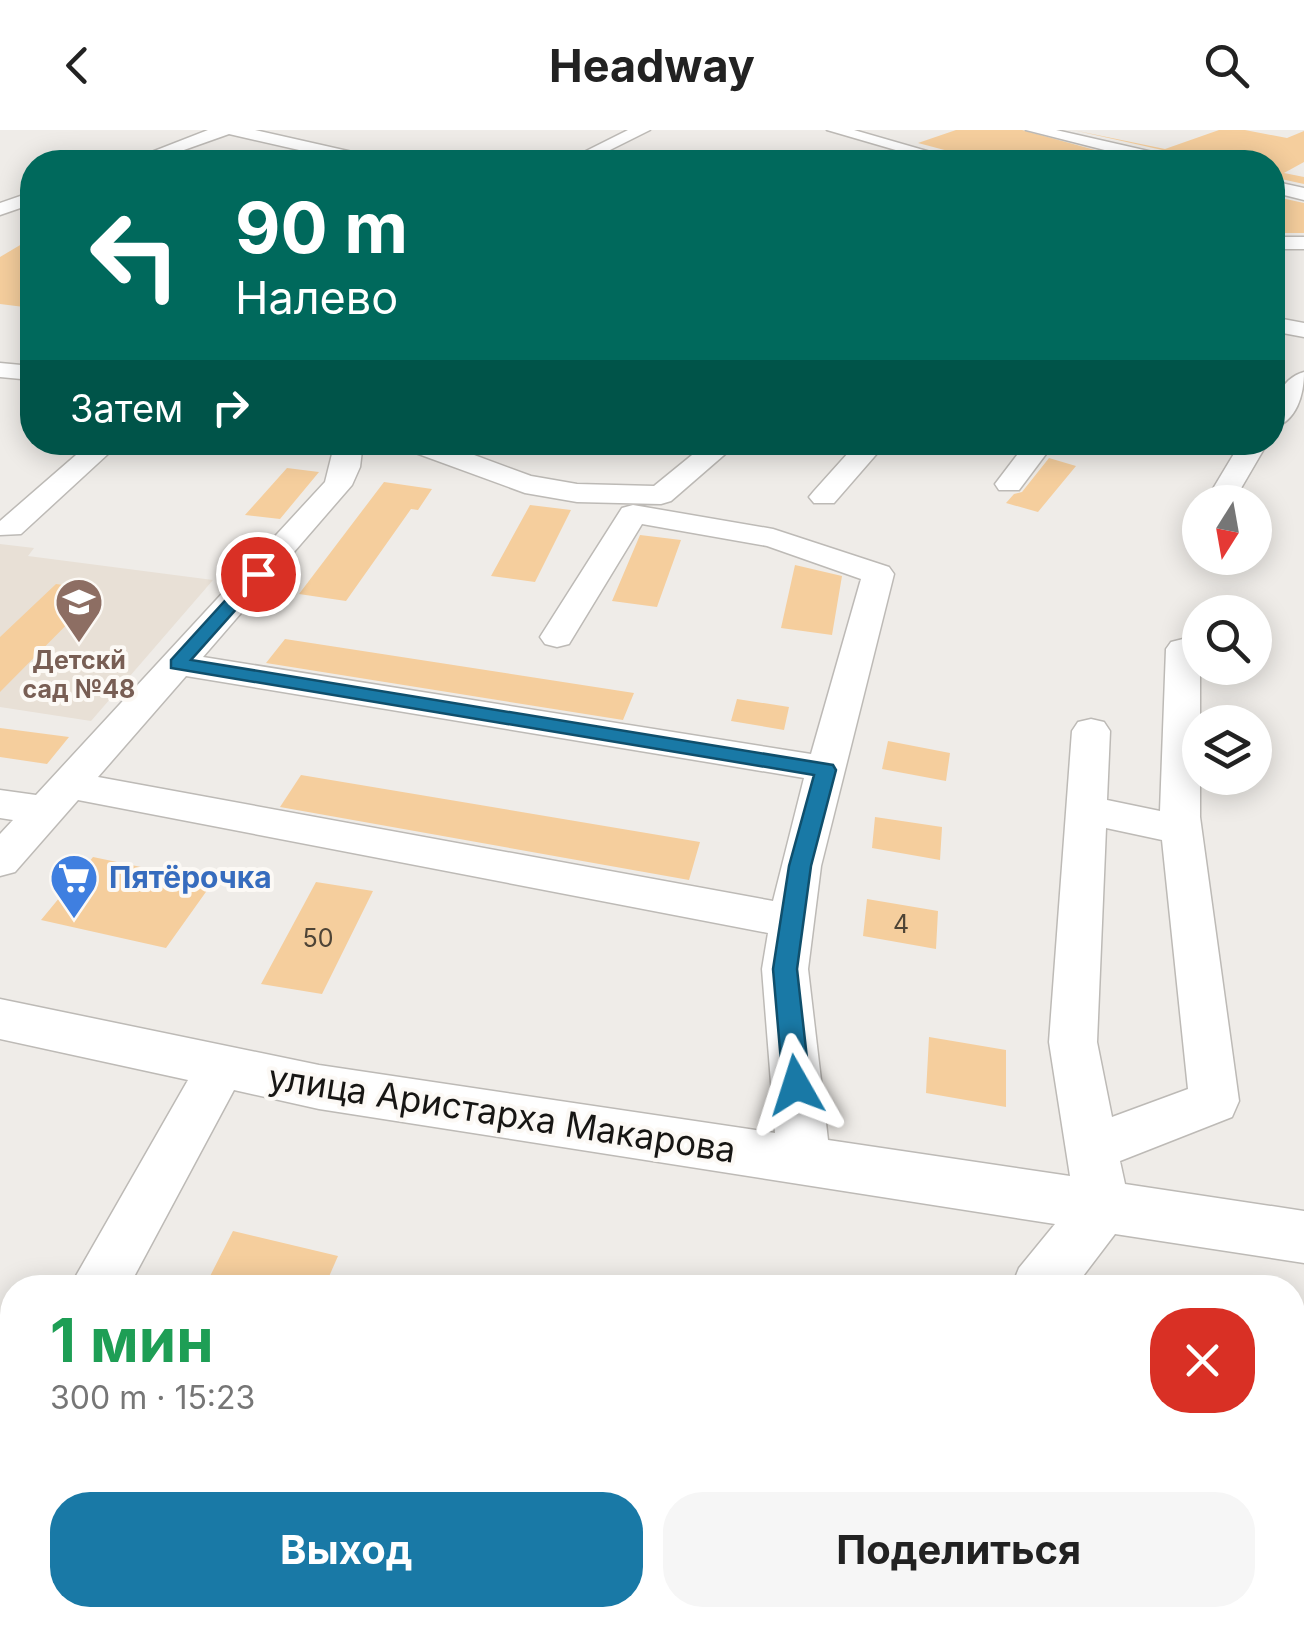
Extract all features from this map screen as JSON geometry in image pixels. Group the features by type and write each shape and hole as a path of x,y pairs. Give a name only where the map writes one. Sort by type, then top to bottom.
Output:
{"street":[{"path":"168,150 224,130"},
{"path":"233,130 320,150"},
{"path":"599,150 642,130"},
{"path":"839,130 912,150"},
{"path":"1034,130 1122,150"},
{"path":"1115,150 1148,136"},
{"path":"1285,403 1304,377"},
{"path":"10,528 93,455"},
{"path":"0,861 338,485 347,455"},
{"path":"447,455 525,484 577,493 660,496 710,455"},
{"path":"824,497 862,455"},
{"path":"1010,484 1032,455"},
{"path":"1229,485 1247,455"},
{"path":"557,636 632,514 773,538 878,574 800,866 785,969 804,1162"},
{"path":"178,664 826,770"},
{"path":"1092,1148 1214,1101 1182,830 1184,685"},
{"path":"1049,1275 1102,1207 1074,1042 1091,731"},
{"path":"0,804 58,798 792,921"},
{"path":"1086,810 1182,830"},
{"name":"улица Аристарха Макарова","path":"0,1018 357,1093 1304,1237"},
{"path":"104,1275 220,1067"}],"shaded area":[{"name":"Детскй сад №48","path":"0,544 34,548 28,556 213,580 91,721 0,707"}],"building":[{"path":"956,130 1022,130 1095,150 945,150 918,143"},
{"path":"1073,130 1165,149 1219,130 1245,130 1287,138 1304,131 1304,162 1285,172 1285,150 1162,150"},
{"path":"1285,173 1304,177 1304,184 1285,180"},
{"path":"1285,199 1304,203 1304,233 1285,233"},
{"path":"20,245 20,306 0,304 0,257"},
{"path":"1049,458 1076,466 1038,512 1006,503 1022,492"},
{"path":"287,468 319,472 280,519 245,515"},
{"path":"384,482 432,489 418,510 411,509 346,601 299,594"},
{"path":"530,505 571,510 535,582 491,576"},
{"path":"640,535 681,540 657,607 612,601"},
{"path":"795,565 842,576 832,635 781,628"},
{"path":"56,584 101,590 0,692 0,637"},
{"path":"285,639 634,693 623,720 266,663"},
{"path":"737,699 789,707 784,730 731,721"},
{"path":"0,728 69,737 47,764 0,757"},
{"path":"888,741 950,753 946,781 882,769"},
{"path":"301,775 700,842 689,880 280,807"},
{"path":"875,817 942,827 940,860 872,848"},
{"path":"93,857 213,882 166,948 41,920"},
{"path":"316,882 373,891 322,994 261,984"},
{"path":"867,899 938,911 936,949 863,936"},
{"path":"929,1037 1006,1050 1006,1107 926,1093"},
{"path":"233,1231 338,1256 330,1275 211,1275"}],"place":[{"name":"Детскй сад №48","path":"79,644"},
{"name":"Пятёрочка","path":"74,920"}],"route":[{"path":"258,574 178,664 826,770 800,866 785,969 796,1085"}]}
